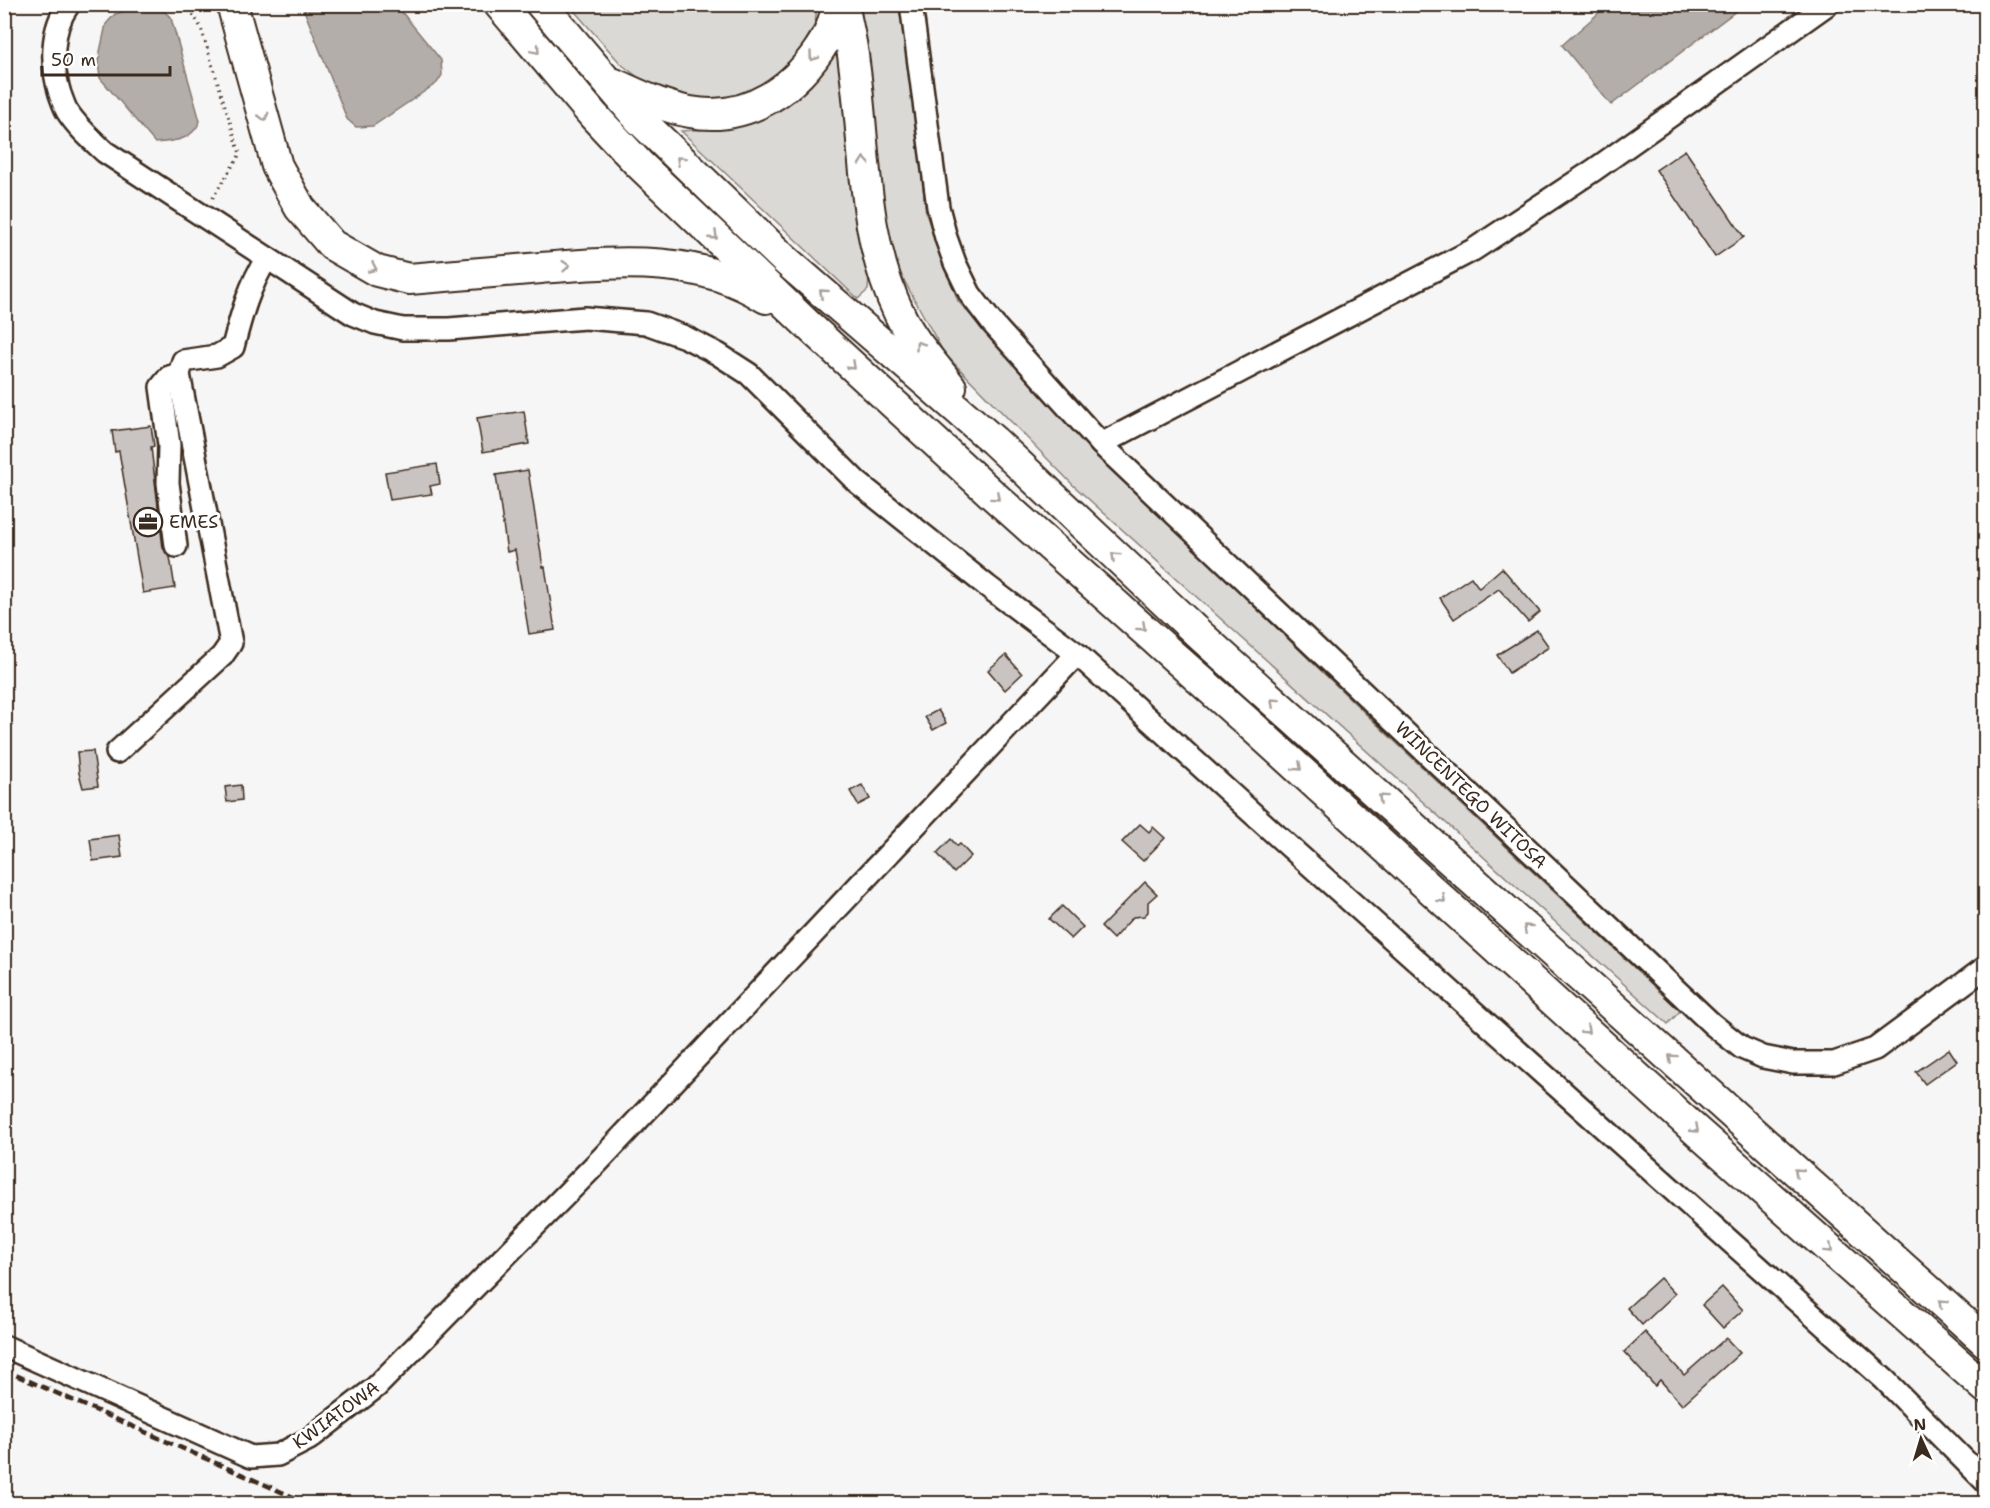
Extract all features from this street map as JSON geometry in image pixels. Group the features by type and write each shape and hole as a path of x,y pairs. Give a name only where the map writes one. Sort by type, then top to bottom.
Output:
{"highway":[{"path":"232,4 277,166 288,189 300,208 332,245 377,271 409,279 618,262 657,263 690,268 747,286 809,326"},
{"path":"499,4 593,115 639,164 809,326 994,496 1263,735 1693,1128 1986,1388"},
{"path":"541,4 639,119 784,260 994,441 1202,637 1986,1342"},
{"path":"604,80 663,105 689,112 734,113 781,92 800,74 827,38 838,4"},
{"path":"843,4 854,62 869,215 885,281 899,314 917,343 994,441"}],"street":[{"path":"69,4 56,30 53,58 56,81 66,110 86,134 105,152 353,314 375,323 404,329 449,329 585,318 646,323 701,345 749,374 857,482 987,586 1077,654 1885,1380 1986,1482"},
{"name":"WINCENTEGO WITOSA","path":"911,4 938,207 955,263 970,294 993,324 1101,444 1680,994 1742,1048 1763,1057 1793,1063 1834,1063 1875,1049 1986,967"},
{"path":"1101,444 1473,250 1594,170 1828,4"},
{"path":"117,752 222,656 231,643 179,374 183,361 217,357 233,347 255,277 267,258"},
{"path":"177,546 168,483 170,445 161,387 169,377 179,374"},
{"name":"KWIATOWA","path":"4,1346 250,1457 278,1455 309,1439 376,1387 600,1160 1077,654"}],"path":[{"path":"187,4 201,28 240,154 212,198 214,212 210,220"}],"shaded area":[{"path":"302,5 396,5 441,60 442,75 437,83 373,126 356,127 347,119"},
{"path":"569,5 817,5 815,24 798,54 778,74 748,93 715,101 653,89 621,64"},
{"path":"861,5 903,5 926,214 958,301 1079,437 1369,717 1680,1011 1668,1024 1073,485 944,353 900,273 890,240 880,196"},
{"path":"1608,5 1744,5 1611,105 1562,45"},
{"path":"143,6 160,7 171,18 200,121 192,133 182,139 155,143 100,78 98,61 106,24 115,14"},
{"path":"832,55 842,59 853,193 869,277 868,290 858,299 681,131 732,126 780,109 807,89"}],"building":[{"path":"1685,150 1744,237 1715,257 1656,170"},
{"path":"524,411 529,444 483,452 477,418"},
{"name":"EMES","path":"151,426 154,446 151,447 163,548 170,557 175,588 143,593 119,451 115,452 112,431"},
{"path":"437,464 440,484 430,486 432,494 390,500 385,472"},
{"path":"528,470 555,630 529,634 515,550 507,552 496,475"},
{"path":"1502,568 1540,612 1528,622 1499,589 1454,619 1440,598 1471,577 1479,588"},
{"path":"1537,630 1549,647 1509,673 1497,655"},
{"path":"1006,655 1022,674 1005,690 988,670"},
{"path":"938,710 946,723 933,730 925,717"},
{"path":"93,751 98,786 83,788 77,752"},
{"path":"241,785 242,800 227,802 225,787"},
{"path":"862,785 870,799 858,805 850,791"},
{"path":"1140,824 1149,832 1153,827 1165,838 1143,861 1122,842"},
{"path":"119,835 122,857 93,861 90,839"},
{"path":"951,839 957,846 960,844 971,856 954,873 937,853"},
{"path":"1145,882 1157,894 1148,902 1148,912 1144,916 1133,917 1113,939 1101,927"},
{"path":"1062,906 1083,927 1071,939 1049,919"},
{"path":"1949,1049 1957,1061 1925,1084 1916,1072"},
{"path":"1660,1278 1675,1294 1642,1325 1627,1308"},
{"path":"1722,1287 1743,1310 1723,1328 1702,1305"},
{"path":"1645,1332 1684,1375 1726,1338 1740,1353 1682,1405 1660,1380 1655,1386 1624,1352"}],"railway":[{"path":"4,1370 309,1504"}],"place":[{"name":"EMES","path":"148,522"}]}
